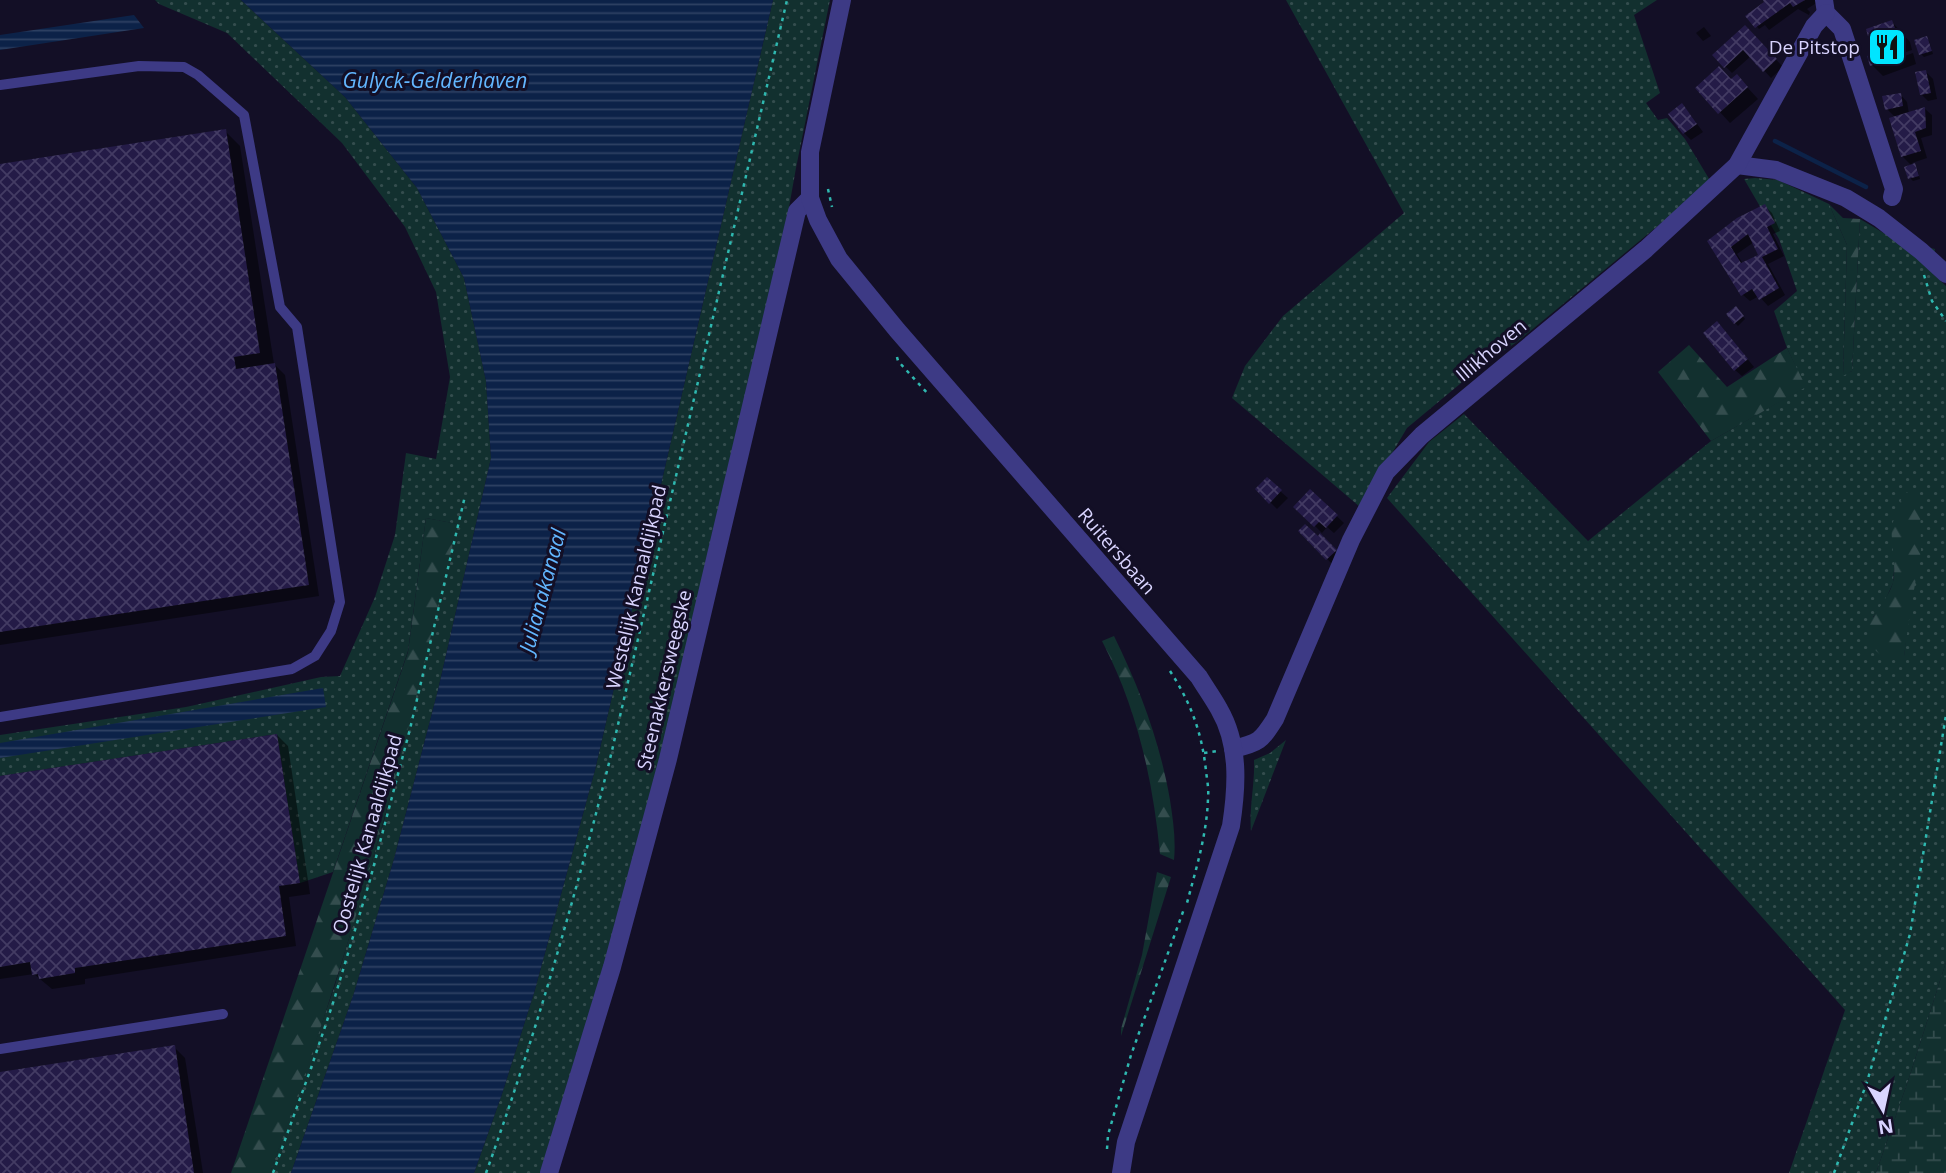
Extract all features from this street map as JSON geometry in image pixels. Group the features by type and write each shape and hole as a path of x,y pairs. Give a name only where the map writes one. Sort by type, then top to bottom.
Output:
{"street":[{"name":"Ruitersbaan","path":"842,0 810,152 810,198 818,220 839,259 897,330 1199,677 1220,710 1233,748 1236,771 1231,827 1126,1142 1121,1173"},
{"name":"Illikhoven","path":"1233,748 1264,738 1275,719 1351,540 1386,472 1422,435 1646,249 1737,165 1825,7 1842,29 1894,189 1892,197"},
{"path":"1737,165 1776,170 1846,198 1879,218 1946,274"},
{"name":"Steenakkersweegske","path":"549,1173 612,967 668,759 797,211 810,198"}],"lane":[{"path":"0,85 139,66 184,67 198,75 244,115 280,307 297,327 340,602 331,631 315,656 292,669 0,717"},
{"path":"0,1049 223,1014"}],"path":[{"name":"Westelijk Kanaaldijkpad","path":"486,1173 558,952 594,822 787,0"},
{"path":"827,186 834,211"},
{"path":"1921,251 1925,283 1946,320"},
{"path":"897,330 895,348 898,360 935,400"},
{"name":"Oostelijk Kanaaldijkpad","path":"273,1173 334,1000 370,880 410,729 465,496"},
{"path":"1105,1160 1108,1135 1131,1055 1186,906 1202,849 1208,797 1204,753 1195,719 1166,664"},
{"path":"1834,1173 1867,1082 1910,934 1946,715"}],"green space":[{"path":"155,0 241,0 345,97 417,188 464,278 486,381 491,458 438,690 394,859 354,993 291,1173 270,1173 335,985 384,821 457,524 426,518 408,651 333,872 300,883 277,734 0,776 0,735 186,707 321,677 340,676 375,597 395,535 406,453 436,459 450,377 436,292 405,227 342,143 227,33"},
{"path":"773,0 830,0 768,325 681,699 546,1173 474,1173 534,993 595,770"},
{"path":"1286,0 1657,0 1634,15 1660,93 1646,103 1658,120 1667,118 1685,139 1711,182 1517,342 1484,364 1407,428 1360,507 1232,398 1245,366 1283,316 1404,213"},
{"path":"1744,179 1778,180 1829,204 1847,245 1843,375 1852,371 1860,219 1892,238 1935,249 1933,274 1946,286 1946,962 1876,1173 1789,1173 1845,1010 1387,498 1429,442 1464,414 1588,541 1711,441 1805,387 1774,311 1797,291 1779,239","holes":["1920,500 1904,656 1873,617 1884,603 1893,583 1895,558"]},
{"path":"1829,204 1843,218 1860,219 1852,371 1843,376 1847,245"},
{"path":"1689,345 1727,387 1787,348 1806,387 1711,441 1658,372"},
{"path":"1911,491 1920,500 1921,551 1904,657 1889,661 1871,644 1868,630 1891,589 1894,568 1892,526 1903,494"},
{"path":"426,518 458,524 403,749 357,911 316,1043 270,1173 231,1173 408,652"},
{"path":"1114,636 1141,696 1161,757 1172,815 1174,860 1160,854 1142,745 1125,692 1102,641"},
{"path":"1286,740 1251,831 1254,760 1270,753"},
{"path":"1157,872 1171,877 1121,1036 1142,955"},
{"path":"1946,962 1946,1173 1876,1173 1910,1075"}],"water":[{"path":"241,0 773,0 595,770 534,993 474,1173 291,1173 354,993 394,859 438,690 491,458 486,381 464,278 417,188 345,97"},
{"path":"134,15 144,28 0,50 0,35"},
{"path":"323,688 326,707 0,758 0,743"}],"building":[{"path":"1763,0 1805,0 1793,7 1790,3 1755,28 1745,16 1764,2"},
{"name":"De Pitstop","path":"1892,20 1896,31 1900,30 1906,54 1870,66 1867,56 1873,54 1866,29"},
{"path":"1745,25 1777,59 1763,72 1743,50 1724,68 1712,55"},
{"path":"1927,36 1932,51 1919,55 1914,40"},
{"path":"1719,66 1731,79 1737,74 1748,87 1718,114 1695,88"},
{"path":"1926,70 1931,93 1920,95 1915,72"},
{"path":"1901,93 1903,106 1885,110 1882,96"},
{"path":"1682,103 1697,124 1683,134 1668,114"},
{"path":"1925,107 1926,128 1915,132 1921,151 1901,157 1889,118"},
{"path":"226,129 260,353 234,357 236,369 275,363 309,585 0,632 0,164"},
{"path":"1915,163 1919,176 1908,179 1904,167"},
{"path":"1765,204 1775,223 1767,227 1778,249 1762,257 1779,288 1759,300 1752,289 1741,296 1707,241 1737,218","holes":["1748,234 1758,255 1741,263 1731,247"]},
{"path":"1736,306 1744,316 1734,324 1726,314"},
{"path":"1717,321 1748,359 1734,371 1703,333"},
{"path":"1267,477 1282,490 1269,504 1255,489"},
{"path":"1310,489 1338,515 1326,528 1319,522 1314,527 1293,507"},
{"path":"1305,524 1318,536 1320,533 1337,550 1326,560 1298,531"},
{"path":"277,734 300,883 279,886 286,936 75,968 75,973 39,979 38,974 32,975 30,962 0,967 0,776"},
{"path":"175,1045 194,1173 0,1173 0,1072"}],"waterway":[{"path":"1775,141 1866,187"}],"place":[{"name":"De Pitstop","path":"1887,47"}],"water label":[{"name":"Gulyck-Gelderhaven","path":"435,81"},
{"name":"Julianakanaal","path":"543,591"}]}
